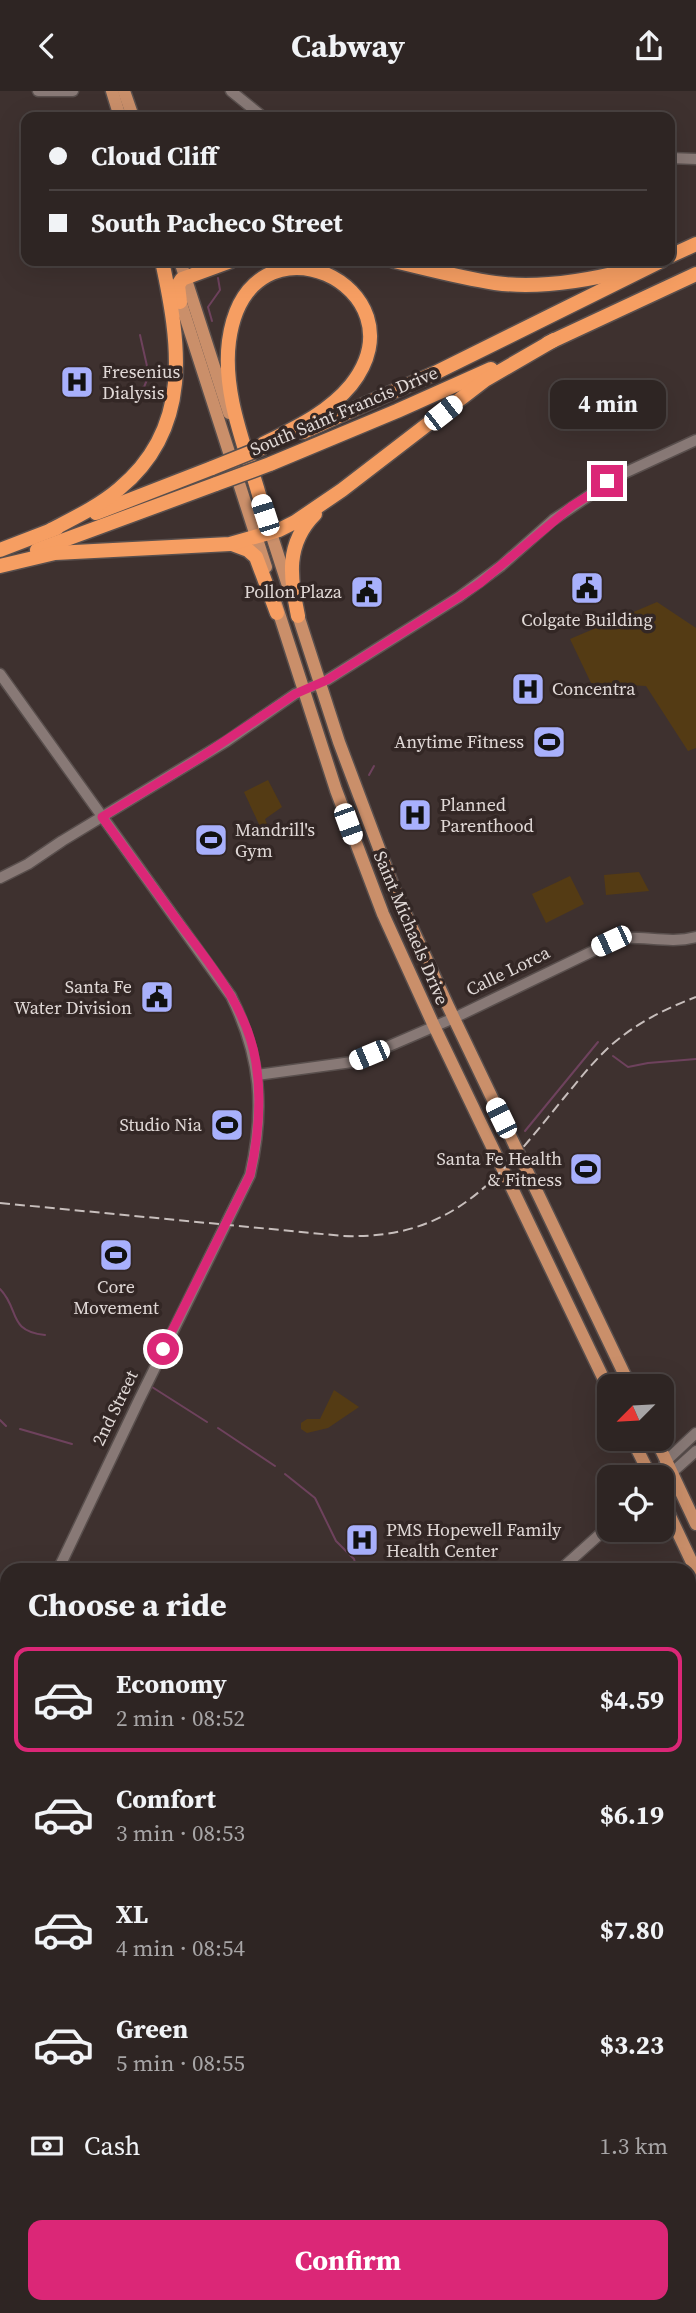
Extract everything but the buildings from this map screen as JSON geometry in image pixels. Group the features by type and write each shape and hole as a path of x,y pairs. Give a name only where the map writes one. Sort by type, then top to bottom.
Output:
{"highway":[{"path":"675,254 696,244"},
{"path":"51,530 86,512 120,488 138,471 166,426 174,403 177,348 165,266"},
{"path":"180,302 178,285 185,277 217,266"},
{"path":"417,266 497,283 533,284 591,279 640,266"},
{"name":"South Saint Francis Drive","path":"0,550 330,422 649,266"},
{"path":"260,498 232,401 228,358 232,324 246,295 266,277 291,268 321,271 345,285 361,305 368,329 366,356 351,384 331,404 312,419 264,446"},
{"name":"South Saint Francis Drive","path":"0,565 85,531 271,464 397,411 696,274"},
{"path":"0,565 55,553 230,544 271,533 295,522 342,490 485,380 554,340"},
{"path":"298,616 290,568 296,541 310,518 342,490"},
{"path":"230,544 248,550 256,557 277,613"}],"main road":[{"path":"112,91 118,112"},
{"path":"124,91 131,112"},
{"name":"Saint Michaels Drive","path":"166,266 274,590 277,613 302,691 368,875 434,1026 601,1374"},
{"name":"Saint Michaels Drive","path":"182,266 320,683 382,858 411,927 624,1374"},
{"path":"662,1451 666,1465"},
{"path":"674,1492 696,1524"},
{"path":"674,1526 692,1563"},
{"path":"676,1530 693,1545 696,1552"}],"street":[{"path":"38,91 73,91"},
{"path":"231,91 257,112"},
{"path":"675,158 696,159"},
{"path":"0,878 28,864 302,691 320,683 473,588 553,520 599,489 610,487 616,478 696,440"},
{"name":"2nd Street","path":"0,674 231,996 253,1049 257,1075 256,1147 250,1175 61,1563"},
{"name":"Calle Lorca","path":"257,1075 352,1062 454,1018 620,938 670,941 696,937"},
{"path":"667,1461 696,1433"},
{"path":"674,1469 696,1451"},
{"path":"568,1563 597,1537"}],"shaded area":[{"path":"657,602 696,628 696,748 688,751 646,686 591,683 570,639"},
{"path":"268,780 282,807 265,819 267,824 263,833 244,792"},
{"path":"639,872 649,891 606,895 604,875"},
{"path":"570,876 584,904 546,923 532,894"},
{"path":"334,1390 359,1407 328,1428 307,1433 301,1429 301,1423 307,1419 320,1419"}],"waterway":[{"path":"212,321 208,307 220,290 218,278"},
{"path":"125,400 129,393 144,387 149,375 140,335"},
{"path":"369,775 374,766"},
{"path":"525,1131 598,1042"},
{"path":"613,1056 628,1067 696,1059"},
{"path":"0,1289 19,1324 33,1333 45,1335"},
{"path":"152,1387 207,1422"},
{"path":"0,1420 6,1426"},
{"path":"218,1428 275,1466"},
{"path":"20,1429 72,1444"},
{"path":"285,1474 315,1498 336,1541 355,1563"}],"railway":[{"path":"0,1203 343,1236 382,1234 416,1227 445,1215 495,1178 609,1047 650,1018 696,997"}],"place":[{"name":"Fresenius Dialysis","path":"77,382"},
{"name":"Colgate Building","path":"587,588"},
{"name":"Pollon Plaza","path":"367,592"},
{"name":"Concentra","path":"528,689"},
{"name":"Anytime Fitness","path":"549,742"},
{"name":"Planned Parenthood","path":"415,815"},
{"name":"Mandrill's Gym","path":"211,840"},
{"name":"Santa Fe Water Division","path":"157,997"},
{"name":"Studio Nia","path":"227,1125"},
{"name":"Santa Fe Health & Fitness","path":"586,1169"},
{"name":"Core Movement","path":"116,1255"},
{"name":"PMS Hopewell Family Health Center","path":"362,1540"}],"route":[{"path":"163,1349 250,1175 258,1123 256,1064 250,1040 231,996 102,817 227,741 295,694 327,680 459,597 501,566 553,520 599,489 610,487 616,478 607,481"}]}
